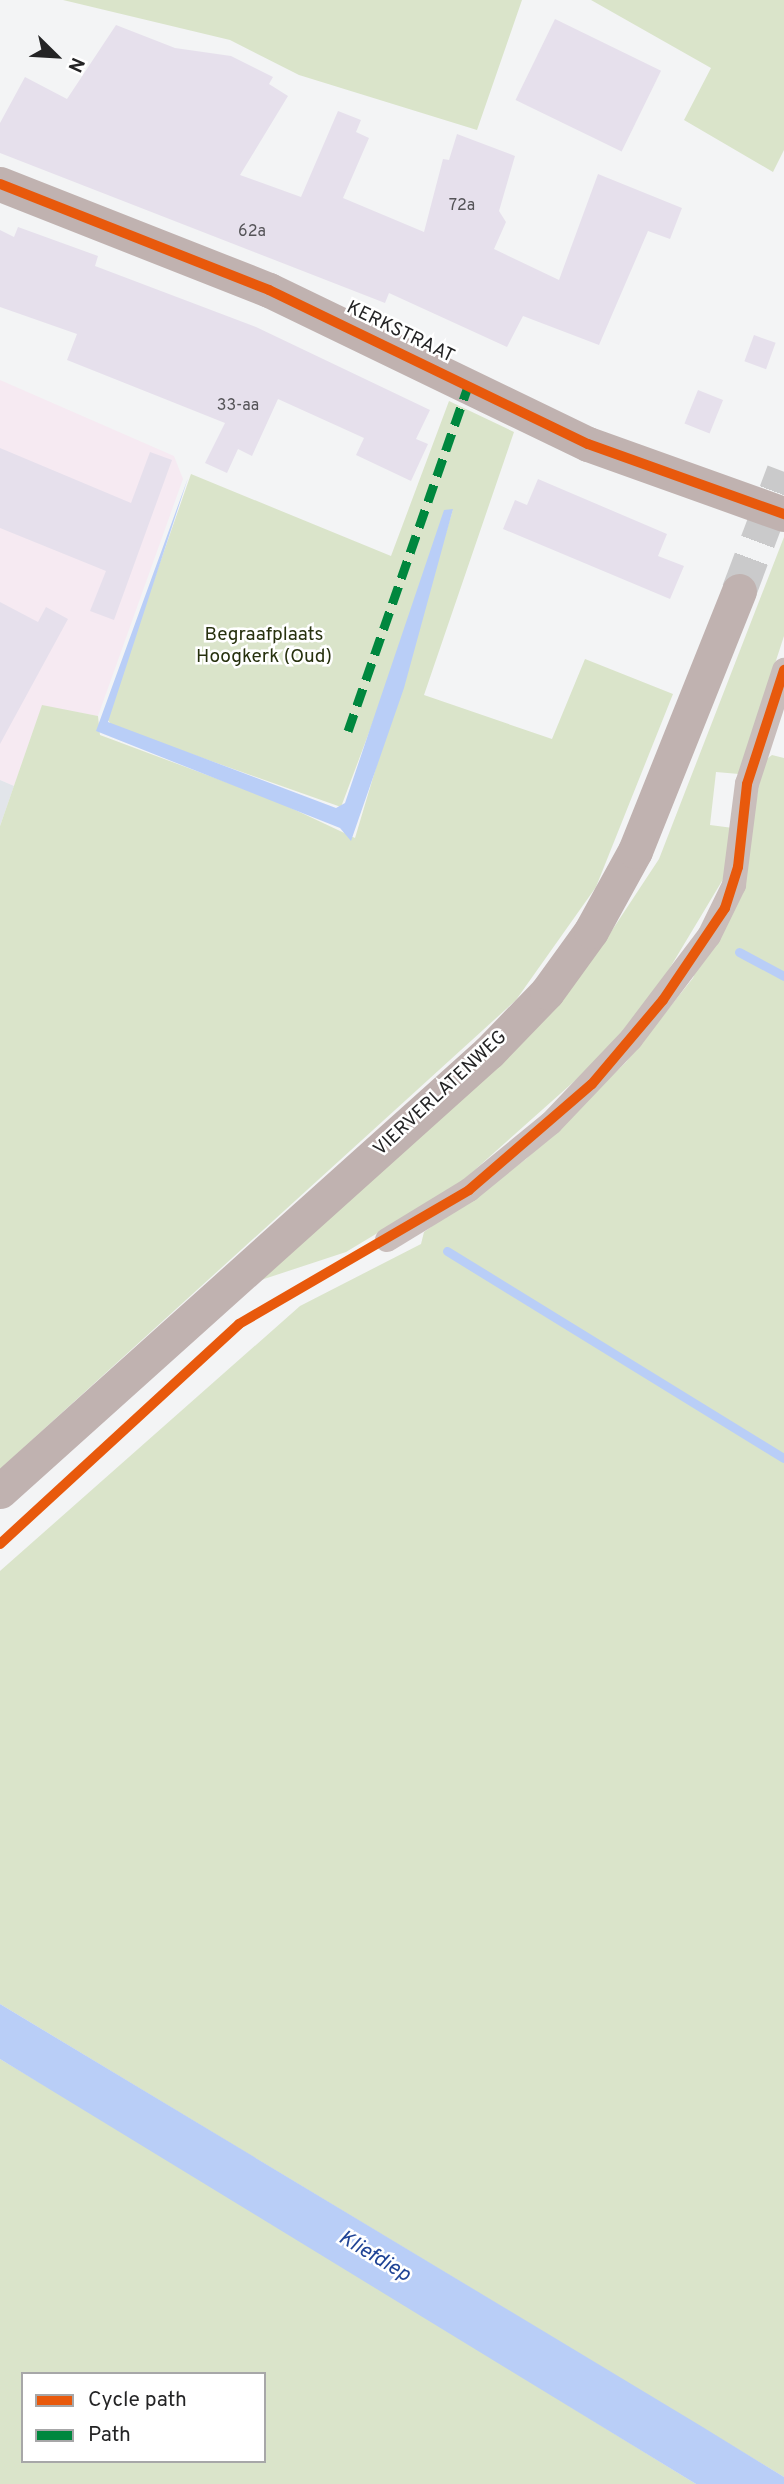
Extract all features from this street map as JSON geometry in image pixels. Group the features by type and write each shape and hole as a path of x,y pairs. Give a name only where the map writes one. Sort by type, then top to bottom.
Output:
{"main road":[{"name":"KERKSTRAAT","path":"0,184 269,290 588,443 784,514"},
{"name":"VIERVERLATENWEG","path":"0,1491 489,1052 547,992 591,931 635,851 738,591"}],"street":[{"path":"387,1240 469,1191 551,1123 631,1040 709,936 734,885 747,783 784,670"}],"shaded area":[{"path":"0,380 174,456 183,479 98,716 42,706 14,786 0,780"},
{"path":"0,780 14,786 0,826"}],"green space":[{"path":"63,0 522,0 477,130 299,75 230,40"},
{"path":"591,0 784,0 784,150 773,172 684,120 711,68"},
{"name":"Begraafplaats Hoogkerk (Oud)","path":"449,401 514,432 424,695 552,739 585,659 673,694 596,887 516,1000 0,1469 0,826 42,705 98,716 100,735 274,800 355,838 453,509 341,807 112,726 106,717 191,474 391,556"},
{"path":"784,537 784,636 739,774 716,772 710,825 733,828 725,876 656,991 597,1061 459,1184 346,1252 261,1280 601,947 659,859"},
{"path":"772,755 784,758 784,2477 0,2004 0,1571 300,1306 421,1244 424,1232 526,1159 626,1062 693,978 757,796 763,762"},
{"path":"0,2059 158,2153 696,2484 0,2484"}],"water":[{"path":"188,478 108,722 336,808 345,803 444,510 453,509 404,688 351,841 340,828 96,731"},
{"name":"Kliefdiep","path":"0,2004 701,2426 784,2477 784,2484 696,2484 0,2059"}],"building":[{"path":"555,19 661,71 622,152 516,100"},
{"path":"116,25 175,48 231,56 273,77 269,84 288,96 240,175 301,197 338,111 361,120 356,132 369,138 343,198 424,232 443,159 449,160 457,134 515,156 499,211 506,222 494,249 559,280 598,174 682,208 670,239 648,231 599,345 523,316 507,347 389,293 385,303 0,153 0,123 25,77 67,99"},
{"path":"18,227 98,256 95,266 256,327 430,410 416,439 428,444 411,481 356,455 364,438 278,399 252,456 238,449 227,473 205,463 225,423 67,360 77,334 0,307 0,230 14,237"},
{"path":"754,335 776,343 766,369 744,361"},
{"path":"698,390 723,400 710,433 685,423"},
{"path":"0,448 131,503 150,452 172,460 114,620 90,611 106,571 0,528"},
{"path":"538,479 667,534 658,556 684,566 670,599 503,529 515,500 527,505"},
{"path":"0,602 38,622 46,607 68,619 0,744"}],"waterway":[{"path":"739,952 784,976"},
{"path":"447,1251 784,1458"}],"tunnel":[{"path":"739,591 784,471"}],"marked path":[{"path":"348,731 468,386"}],"cycle path":[{"path":"0,184 269,290 588,444 784,514"},
{"path":"0,1544 239,1324 469,1190 592,1084 663,1000 725,908 738,867 747,784 784,670"}]}
